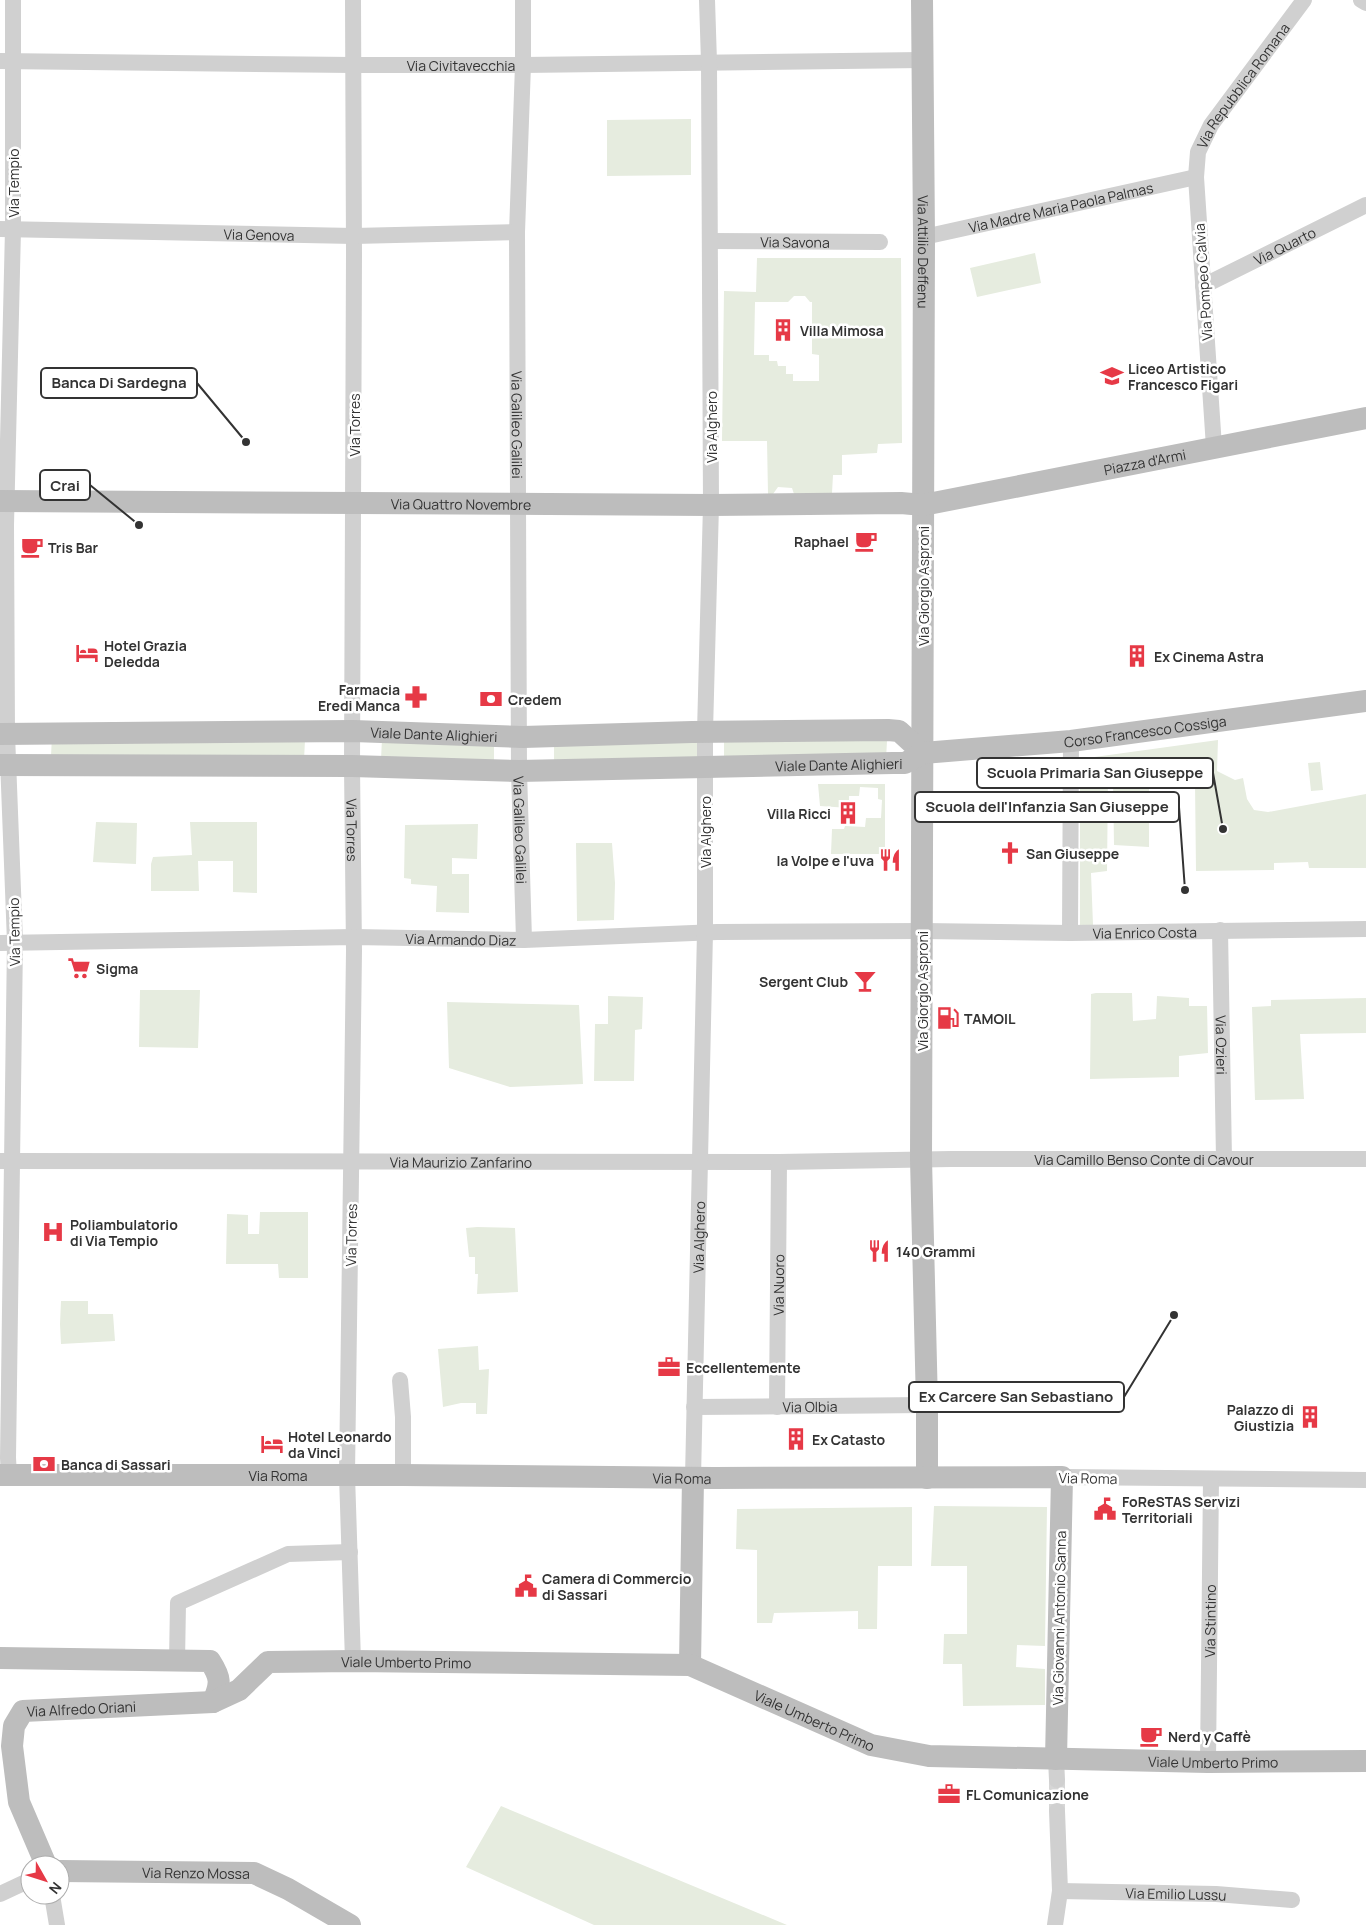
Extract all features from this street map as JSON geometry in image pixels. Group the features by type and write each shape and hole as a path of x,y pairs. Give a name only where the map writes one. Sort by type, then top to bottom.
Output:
{"main road":[{"name":"Via Attilio Deffenu","path":"922,0 924,237 923,504"},
{"name":"Piazza d'Armi","path":"923,504 1366,418"},
{"name":"Via Quattro Novembre","path":"3,501 354,504 519,503 711,506 923,504"},
{"name":"Via Giorgio Asproni","path":"923,504 921,1159 927,1478"},
{"name":"Corso Francesco Cossiga","path":"923,753 1072,742 1366,702"},
{"name":"Viale Dante Alighieri","path":"3,734 353,731 520,736 704,732 899,731 923,753 905,762 519,771 352,766 4,765"},
{"name":"Via Roma","path":"5,1475 347,1474 693,1478 1062,1477"},
{"name":"Via Giovanni Antonio Sanna","path":"1056,1770 1062,1477"},
{"name":"Via Alghero","path":"690,1664 693,1478"},
{"path":"0,1658 210,1661 218,1674 220,1687 213,1702"},
{"name":"Viale Umberto Primo","path":"268,1662 690,1664 872,1745 929,1756 1030,1757 1056,1770 1208,1762 1366,1761"},
{"name":"Via Alfredo Oriani","path":"42,1855 19,1802 12,1746 14,1726 23,1711 213,1702 239,1690 268,1662"},
{"name":"Via Renzo Mossa","path":"70,1871 254,1873 288,1889 350,1925"}],"street":[{"name":"Via Tempio","path":"5,1475 8,1458 6,1161 8,942 3,734 3,501 7,60 13,0"},
{"name":"Via Torres","path":"353,0 354,504 352,766 354,937 347,1474 353,1661"},
{"name":"Via Galileo Galilei","path":"523,0 523,65 517,232 519,771 524,940"},
{"name":"Via Alghero","path":"693,1478 705,932 704,732 711,506 709,62 707,0"},
{"name":"Via Repubblica Romana","path":"1196,177 1198,152 1211,125 1304,0"},
{"path":"1361,0 1366,3"},
{"name":"Via Civitavecchia","path":"7,60 353,65 922,60"},
{"name":"Via Madre Maria Paola Palmas","path":"924,237 1196,177"},
{"name":"Via Pompeo Calvia","path":"1196,177 1214,447"},
{"name":"Via Quarto","path":"1203,286 1366,205"},
{"name":"Via Genova","path":"6,229 354,236 517,232"},
{"name":"Via Savona","path":"710,241 880,242"},
{"path":"1070,932 1072,742"},
{"name":"Via Enrico Costa","path":"923,931 1070,932 1366,929"},
{"name":"Via Ozieri","path":"1220,930 1224,1159"},
{"name":"Via Armando Diaz","path":"8,942 354,937 524,940 705,932 923,931"},
{"name":"Via Camillo Benso Conte di Cavour","path":"921,1159 1366,1159"},
{"name":"Via Maurizio Zanfarino","path":"6,1161 779,1162 921,1159"},
{"name":"Via Nuoro","path":"777,1406 779,1162"},
{"path":"400,1380 404,1475"},
{"name":"Via Olbia","path":"694,1407 927,1406"},
{"name":"Via Roma","path":"1062,1477 1366,1480"},
{"name":"Via Stintino","path":"1208,1762 1211,1479"},
{"path":"177,1662 178,1603 288,1554 350,1552"},
{"path":"1055,1925 1060,1891 1057,1810"},
{"path":"0,1894 20,1885"},
{"name":"Via Emilio Lussu","path":"1060,1891 1216,1894 1292,1900"},
{"path":"54,1905 57,1925"}],"shaded area":[{"path":"691,119 691,175 607,176 607,120"},
{"path":"1035,253 1041,283 977,297 970,268"},
{"path":"757,258 901,258 902,443 878,444 877,453 842,455 842,475 833,475 832,493 794,494 792,488 778,487 773,494 768,494 767,441 722,441 724,291 756,292","holes":["794,296 805,296 812,302 812,354 819,355 819,381 793,381 793,374 786,374 786,366 778,366 777,361 769,361 769,355 754,355 755,302 788,302"]},
{"path":"52,736 305,740 304,760 51,756"},
{"path":"382,738 494,742 494,765 381,760"},
{"path":"699,738 699,757 554,760 554,740"},
{"path":"724,739 887,741 886,759 724,757"},
{"path":"1218,740 1217,771 1235,780 1243,778 1247,799 1254,810 1268,812 1366,794 1366,868 1309,868 1308,862 1274,863 1274,870 1196,871 1195,783 1168,783 1150,779 1108,778 1107,871 1091,873 1093,925 1080,925 1080,759"},
{"path":"1320,762 1323,790 1311,791 1308,763"},
{"path":"1149,780 1149,847 1114,845 1113,781"},
{"path":"818,784 885,784 885,854 831,854 832,829 844,829 845,826 865,827 866,818 881,818 882,800 878,799 878,788 860,787 859,796 849,796 849,808 820,806"},
{"path":"96,822 137,823 136,864 93,862"},
{"path":"190,822 257,822 257,893 233,892 233,861 198,861 199,891 151,891 151,864 153,857 192,855"},
{"path":"478,824 477,859 452,858 452,874 469,874 469,913 436,912 437,886 411,884 411,879 404,878 405,825"},
{"path":"576,843 612,843 615,883 614,920 577,921"},
{"path":"140,990 200,990 198,1048 139,1047"},
{"path":"1132,993 1133,1021 1156,1019 1157,996 1189,998 1189,1006 1207,1006 1208,1053 1179,1056 1179,1077 1090,1079 1091,994"},
{"path":"608,996 643,997 642,1029 635,1030 634,1081 594,1081 595,1024 608,1024"},
{"path":"1366,998 1366,1033 1300,1034 1304,1099 1255,1100 1252,1007 1271,1006 1271,1000"},
{"path":"447,1002 579,1005 583,1084 510,1087 449,1068"},
{"path":"260,1212 308,1212 308,1278 279,1278 278,1264 226,1264 227,1214 248,1215 248,1234 259,1234"},
{"path":"466,1228 515,1228 518,1292 477,1294 478,1274 475,1274 475,1257 469,1257"},
{"path":"61,1301 88,1301 88,1314 113,1314 115,1341 61,1344"},
{"path":"478,1346 479,1370 489,1369 487,1414 476,1414 476,1403 461,1403 443,1407 438,1349"},
{"path":"934,1506 1047,1507 1045,1646 1017,1645 1016,1667 1045,1669 1045,1705 963,1706 962,1664 943,1664 944,1634 967,1634 967,1566 931,1566"},
{"path":"912,1507 912,1566 878,1566 877,1629 858,1629 858,1611 774,1613 772,1623 757,1623 757,1550 736,1549 737,1509"},
{"path":"501,1806 787,1925 594,1925 466,1867"}],"tunnel":[{"path":"1057,1780 1057,1811"}],"place":[{"name":"Villa Mimosa","path":"783,330"},
{"name":"Liceo Artistico Francesco Figari","path":"1112,376"},
{"name":"Banca Di Sardegna","path":"246,442"},
{"name":"Crai","path":"139,525"},
{"name":"Raphael","path":"866,541"},
{"name":"Tris Bar","path":"32,547"},
{"name":"Hotel Grazia Deledda","path":"87,653"},
{"name":"Ex Cinema Astra","path":"1137,656"},
{"name":"Farmacia Eredi Manca","path":"416,697"},
{"name":"Credem","path":"491,699"},
{"name":"Villa Ricci","path":"848,813"},
{"name":"Scuola Primaria San Giuseppe","path":"1223,829"},
{"name":"San Giuseppe","path":"1010,853"},
{"name":"la Volpe e l'uva","path":"890,860"},
{"name":"Scuola dell'Infanzia San Giuseppe","path":"1185,890"},
{"name":"Sigma","path":"79,968"},
{"name":"Sergent Club","path":"865,981"},
{"name":"TAMOIL","path":"948,1018"},
{"name":"Poliambulatorio di Via Tempio","path":"53,1232"},
{"name":"140 Grammi","path":"879,1251"},
{"name":"Ex Carcere San Sebastiano","path":"1174,1315"},
{"name":"Eccellentemente","path":"669,1367"},
{"name":"Palazzo di Giustizia","path":"1310,1417"},
{"name":"Ex Catasto","path":"796,1439"},
{"name":"Hotel Leonardo da Vinci","path":"272,1444"},
{"name":"Banca di Sassari","path":"44,1464"},
{"name":"FoReSTAS Servizi Territoriali","path":"1105,1509"},
{"name":"Camera di Commercio di Sassari","path":"526,1586"},
{"name":"Nerd y Caffè","path":"1151,1736"},
{"name":"FL Comunicazione","path":"949,1794"}]}
